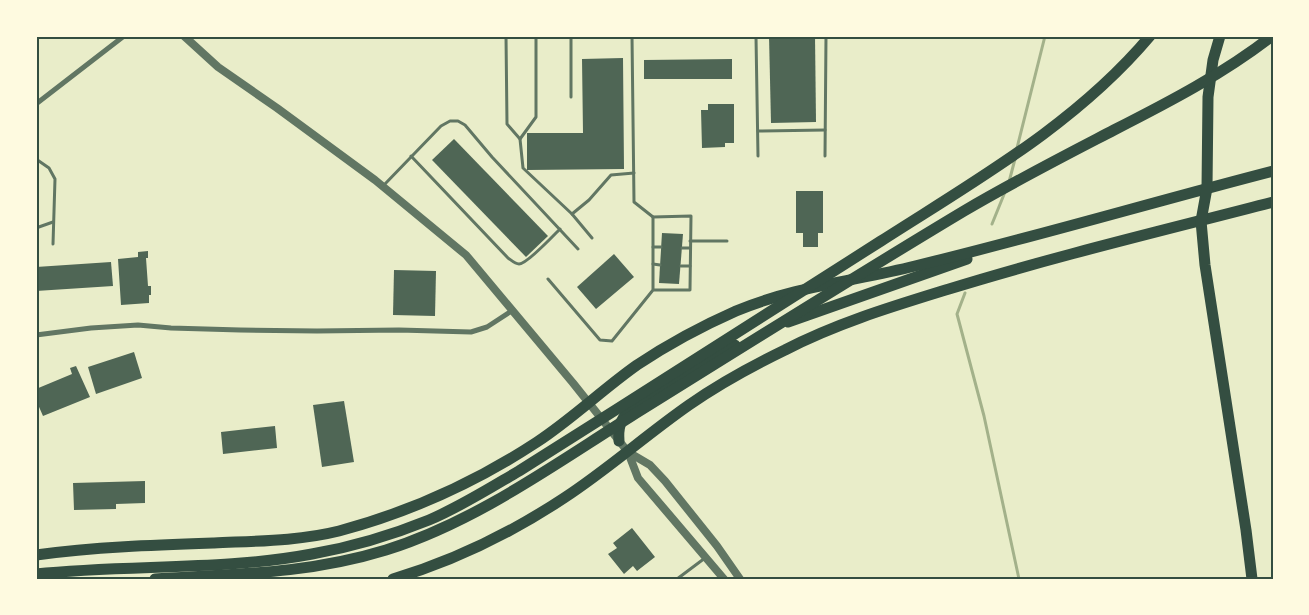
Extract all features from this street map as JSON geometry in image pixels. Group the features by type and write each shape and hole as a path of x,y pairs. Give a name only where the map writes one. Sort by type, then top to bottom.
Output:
{"highway":[{"path":"36,574 73,570 254,562 313,554 377,539 430,520 519,471 992,171 1072,113 1099,90 1150,36"},
{"path":"1220,36 1213,60 1208,97 1207,188 1201,220 1205,265 1252,579"},
{"path":"155,579 258,574 317,567 385,550 436,532 525,484 901,248 1019,179 1212,78 1272,36"},
{"path":"619,441 618,430 620,424 623,417 629,411 679,378 741,342 806,315 916,272 1017,239 1273,171"},
{"path":"393,579 432,566 501,536 532,518 566,497 689,405 737,375 787,348 855,319 922,298 1079,252 1273,202"},
{"path":"36,555 97,549 269,541 337,531 422,504 461,487 538,441 636,366 668,346 733,312 762,301 796,292 916,272"}],"street":[{"path":"36,104 124,36"},
{"path":"184,36 218,67 382,186 466,255 628,452 638,478 724,579"},
{"path":"36,335 91,328 138,325 240,330 471,332 486,327 512,310"},
{"path":"628,452 650,465 719,548 740,579"},
{"path":"706,557 719,548"}],"lane":[{"path":"506,36 507,124 520,139 523,168 572,214 592,238"},
{"path":"520,139 536,117 536,36"},
{"path":"571,36 571,97"},
{"path":"632,36 634,202 653,217 690,216 690,290 653,290"},
{"path":"716,36 756,36 758,156"},
{"path":"825,156 826,36"},
{"path":"382,186 441,126 450,121 458,121 466,125 492,157 578,249"},
{"path":"758,131 826,130"},
{"path":"411,156 508,258 516,264 521,264 532,256 560,229"},
{"path":"36,159 49,168 55,179 53,244"},
{"path":"572,214 589,200 611,175 634,173"},
{"path":"548,278 600,340 612,341 653,290 653,217"},
{"path":"36,228 54,222"},
{"path":"690,241 726,241"},
{"path":"653,247 661,247"},
{"path":"682,248 690,248"},
{"path":"653,264 660,265"},
{"path":"680,266 690,266"},
{"path":"677,579 706,557"}],"building":[{"path":"769,36 815,36 816,122 771,123"},
{"path":"623,58 624,169 527,170 527,133 583,133 582,59"},
{"path":"732,59 732,79 644,79 644,60"},
{"path":"708,104 734,104 734,143 725,143 725,147 702,148 701,110 708,110"},
{"path":"454,139 548,236 526,257 432,160"},
{"path":"796,191 823,191 823,233 818,233 818,247 803,247 803,233 796,233"},
{"path":"662,233 683,234 679,284 659,283"},
{"path":"148,251 148,258 146,258 148,286 151,286 149,303 121,305 118,259 138,257 138,252"},
{"path":"614,254 634,277 596,309 577,287"},
{"path":"111,262 113,286 36,291 36,267"},
{"path":"394,270 436,271 435,316 393,315"},
{"path":"134,352 142,378 96,394 88,367"},
{"path":"76,366 90,397 43,416 36,400 36,389 72,374 70,368"},
{"path":"344,401 354,462 322,467 313,405"},
{"path":"275,426 277,448 223,454 221,432"},
{"path":"145,481 145,503 116,504 116,509 74,510 73,483"},
{"path":"632,528 655,557 637,571 633,566 624,574 608,554 617,548 613,543"}],"waterway":[{"path":"1017,148 1045,36"},
{"path":"1009,182 1015,159"},
{"path":"992,224 1005,192"},
{"path":"965,293 957,314 984,416 1019,579"}]}
